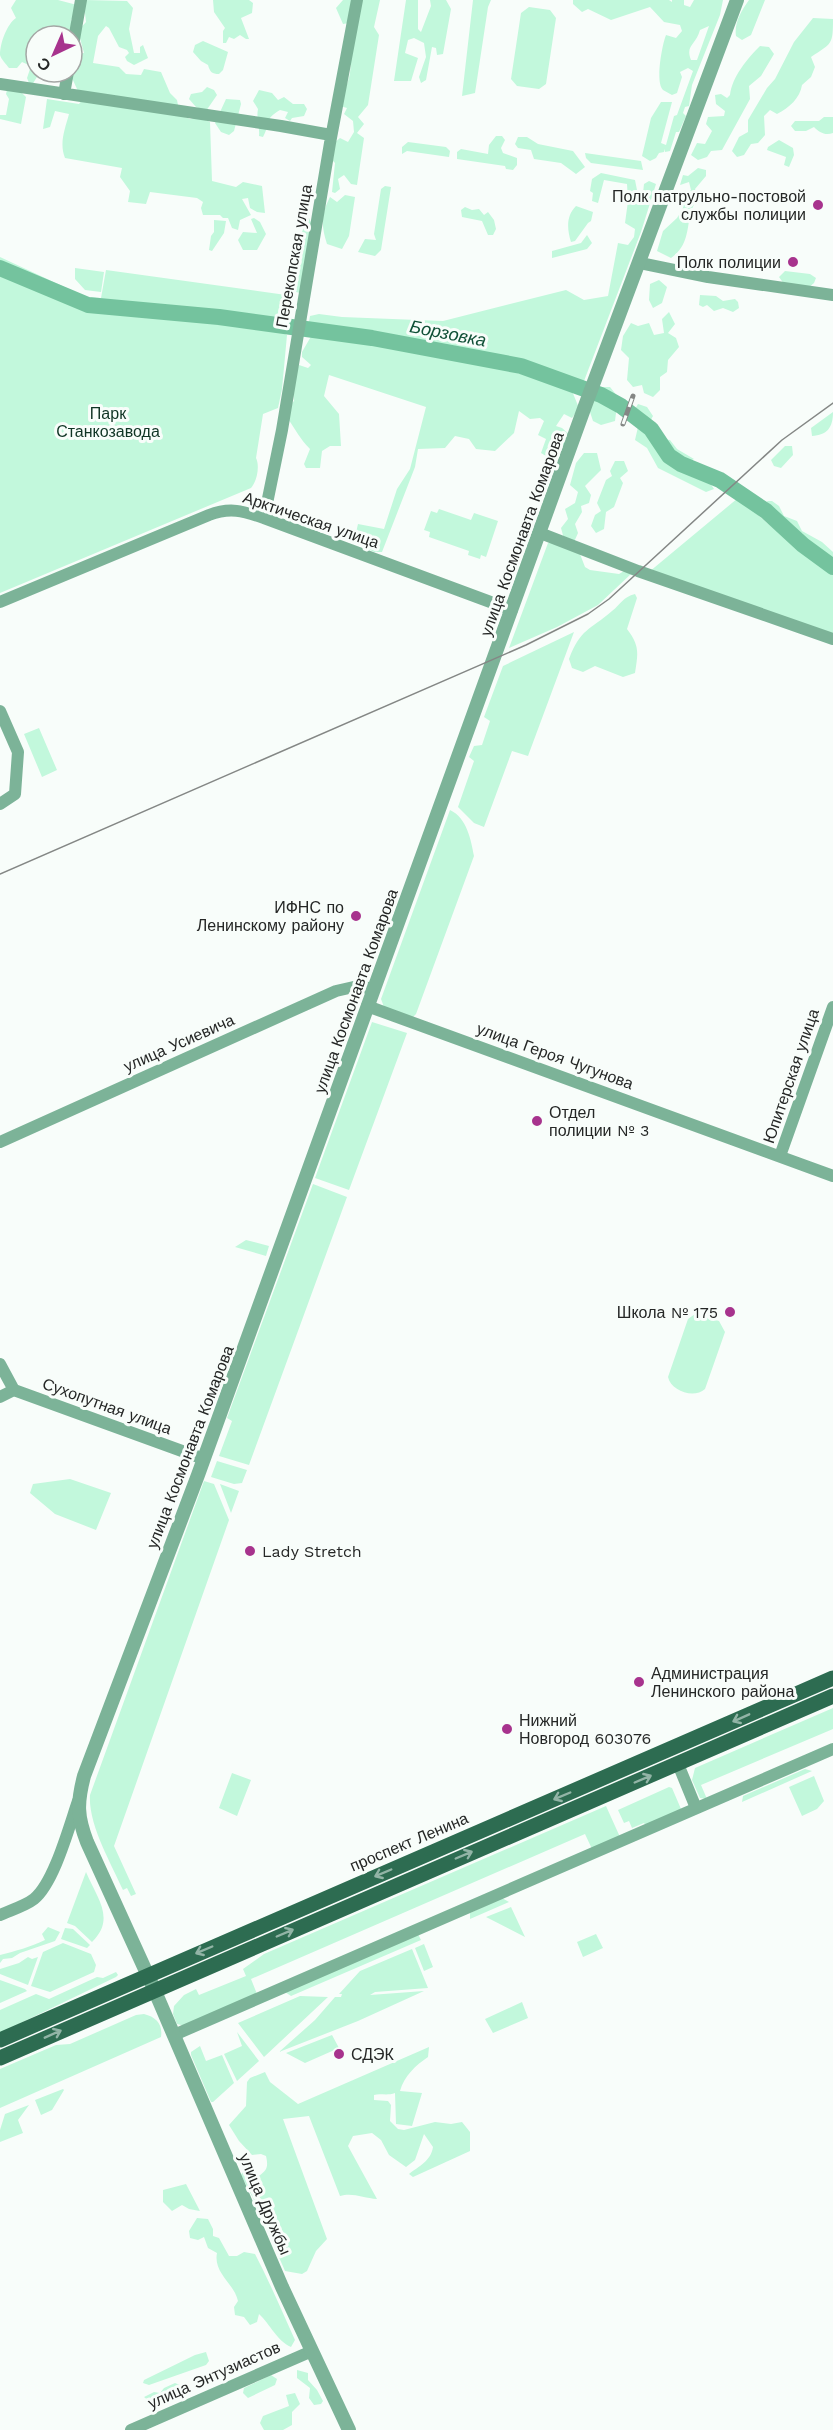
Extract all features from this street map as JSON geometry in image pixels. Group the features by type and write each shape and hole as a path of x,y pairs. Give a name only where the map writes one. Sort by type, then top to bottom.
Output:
{"main road":[{"name":"проспект Ленина","path":"0,2040 833,1678"},
{"name":"проспект Ленина","path":"0,2058 154,1989 833,1696"}],"street":[{"path":"77,24 81,0"},
{"name":"Перекопская улица","path":"264,518 281,439 331,135 357,0"},
{"name":"улица Космонавта Комарова","path":"154,1989 87,1842 80,1823 78,1800 100,1734 204,1459 585,406 737,0"},
{"path":"0,84 331,135"},
{"path":"64,94 66,84"},
{"path":"640,263 708,277 833,295"},
{"name":"Арктическая улица","path":"0,602 220,511 240,510 512,610"},
{"path":"540,533 638,571 833,639"},
{"path":"0,711 18,752 15,794 0,804"},
{"name":"улица Усиевича","path":"0,1142 336,991 358,986 374,989"},
{"name":"улица Героя Чугунова","path":"368,1006 833,1176"},
{"name":"Юпитерская улица","path":"780,1156 833,1007"},
{"path":"0,1364 14,1390 0,1396"},
{"name":"Сухопутная улица","path":"14,1390 204,1459"},
{"path":"174,2035 833,1749"},
{"path":"678,1764 696,1808"},
{"path":"0,1914 32,1901 45,1887 78,1800"},
{"name":"улица Дружбы","path":"154,1989 349,2430"},
{"name":"улица Энтузиастов","path":"131,2430 312,2350"}],"green space":[{"path":"16,0 58,0 77,5 78,12 71,20 73,24 24,24 24,63 22,62 17,68 9,68 0,55 5,34 16,18 11,8"},
{"path":"85,0 127,1 133,8 129,29 134,53 140,53 140,47 143,45 148,58 134,65 127,61 125,57 129,53 119,47 106,26 98,36 93,63 119,67 126,74 141,75 144,69 161,72 170,93 177,100 180,115 190,119 199,117 210,122 212,181 236,187 243,182 262,186 265,213 250,208 248,198 242,199 251,215 240,220 238,230 232,228 228,218 220,215 203,215 201,208 203,202 197,198 150,192 146,204 128,202 130,191 120,177 122,168 65,158 63,141 69,114 55,111 50,127 43,129 47,99 79,104 82,100 75,84 84,84 84,24 86,22"},
{"path":"213,0 249,0 253,3 252,13 241,18 249,39 240,35 234,39 229,37 226,43 223,43 225,28 214,12"},
{"path":"343,0 380,0 374,27 379,35 368,105 358,117 364,124 357,133 364,138 357,185 351,184 344,175 338,179 340,189 335,193 332,192 335,163 333,161 334,143 340,138 348,142 354,132 353,121 344,114 347,108 340,106 351,67 349,23 343,24 336,8"},
{"path":"406,0 418,0 418,29 421,32 431,6 430,0 446,0 451,9 443,54 437,55 436,48 432,47 426,80 421,83 419,77 426,57 424,43 414,38 408,40 405,53 418,58 411,81 394,81"},
{"path":"473,0 491,0 475,93 462,96"},
{"path":"573,0 669,0 672,2 672,0 684,0 684,5 690,7 694,0 723,0 720,15 692,85 689,106 685,107 683,113 686,116 679,132 676,132 670,151 665,152 665,149 650,161 642,156 651,118 661,102 672,102 661,143 666,145 674,116 677,115 693,71 688,68 680,72 682,77 677,93 672,95 663,90 660,80 660,64 664,40 666,35 676,38 682,31 680,25 664,22 650,7 611,20 588,9 582,12 573,4","holes":["709,26 697,60 691,60 690,48 700,30"]},
{"path":"749,0 765,0 751,35 742,40 736,36 736,26"},
{"path":"529,7 550,10 556,18 546,84 539,89 517,86 511,79 521,13"},
{"path":"813,18 833,19 832,39 811,57 815,67 811,77 802,85 790,106 777,114 770,110 764,116 765,135 758,143 751,144 744,155 737,157 732,151 739,137 748,132 748,120 775,79 794,42"},
{"path":"203,41 228,52 223,70 219,74 212,72 208,65 193,52 195,45"},
{"path":"760,46 769,47 774,54 761,76 749,86 750,99 722,150 711,151 707,157 698,160 691,155 697,143 705,144 712,131 706,124 708,117 724,116 725,111 716,104 715,95 721,94 727,98 730,95 737,75 745,62"},
{"path":"207,87 214,90 217,95 206,111 196,107 189,99 191,94 202,92"},
{"path":"7,90 20,91 26,97 21,124 0,119 0,115 6,115 9,99 6,94"},
{"path":"259,90 272,93 278,100 284,97 293,104 304,104 307,109 304,116 292,118 290,121 285,118 288,112 280,110 269,119 263,137 259,136 258,109 253,101"},
{"path":"226,99 240,100 241,104 234,131 229,135 221,132 215,123"},
{"path":"824,117 833,117 833,133 822,133 814,127 806,131 795,131 791,126 795,121 819,121"},
{"path":"496,136 502,136 505,140 501,148 503,153 517,158 517,165 513,170 506,169 505,166 457,159 457,152 461,149 488,154 489,145"},
{"path":"518,137 527,137 538,144 573,151 585,167 576,174 561,163 534,159 531,150 518,148 515,144"},
{"path":"779,140 793,148 794,155 789,167 784,165 786,157 767,150"},
{"path":"408,142 446,147 450,151 449,157 407,151 402,154 402,147"},
{"path":"585,153 641,161 643,170 591,163"},
{"path":"698,168 706,170 706,176 695,189 698,197 691,213 683,244 671,258 657,251 663,231 677,218 683,208 680,198 691,190 689,182 680,185 683,175 688,176"},
{"path":"601,173 635,180 637,190 643,193 644,184 649,181 656,184 641,232 584,381 577,382 572,391 579,408 572,418 564,414 556,426 569,434 565,446 546,456 541,453 546,439 538,435 544,421 540,418 530,419 519,411 514,433 495,451 476,449 469,439 455,436 445,448 418,449 415,467 382,552 374,552 354,541 358,524 384,529 397,489 410,469 426,407 329,375 324,396 339,414 341,446 330,446 322,451 320,468 306,468 304,464 310,449 288,419 289,406 294,401 292,382 299,365 308,368 311,365 302,357 302,352 313,333 311,325 308,327 310,316 319,314 443,321 566,290 584,300 608,296 618,243 628,245 634,237 635,229 625,223 628,201 627,184 604,180 598,203 592,201 593,193 590,191 592,179"},
{"path":"385,186 391,187 381,250 375,256 358,252 365,239 376,240 374,234 381,189"},
{"path":"345,195 355,197 349,236 342,249 327,244 323,220 330,197 337,202"},
{"path":"576,206 593,212 591,221 575,241 571,242 568,223 570,214"},
{"path":"465,207 472,210 479,209 484,215 488,212 494,220 496,229 493,235 488,235 482,221 462,217 461,210"},
{"path":"254,218 260,222 266,234 257,250 243,250 238,240 243,232 257,233 251,219"},
{"path":"309,218 314,230 300,293 296,292 289,266 306,220"},
{"path":"214,220 226,221 224,233 212,251 209,250 211,236 214,232"},
{"path":"587,235 592,243 587,249 552,258 552,251 581,243"},
{"name":"Парк Станкозавода","path":"0,257 86,297 101,298 106,270 286,295 285,334 287,335 282,389 278,408 263,414 256,458 257,473 251,488 0,593"},
{"path":"75,268 104,272 101,292 85,290 75,279"},
{"path":"785,271 810,274 816,278 808,288 784,284 779,277"},
{"path":"659,280 667,287 662,303 653,308 649,300 650,284"},
{"path":"700,295 716,296 723,301 735,299 739,308 733,312 723,308 714,311 707,305 703,307 699,305"},
{"path":"669,312 675,324 668,333 676,338 679,347 668,360 667,372 660,377 660,390 653,397 644,393 642,385 633,387 627,380 629,358 621,350 623,336 631,323 638,326 649,323 654,335 664,333 662,319"},
{"path":"598,387 610,387 618,397 615,421 601,425 593,421 589,409"},
{"path":"638,404 647,407 653,416 645,431 652,438 663,458 672,465 705,479 714,489 706,492 658,468 647,448 635,440 638,427 631,416"},
{"path":"833,412 828,430 812,436 811,428"},
{"path":"662,439 670,440 677,449 694,459 688,462 683,459 673,459 663,450"},
{"path":"785,446 792,446 793,455 781,468 774,466 771,460"},
{"path":"584,453 597,453 601,470 585,486 591,495 589,503 581,506 582,512 575,524 578,533 574,542 564,539 561,528 568,519 565,509 575,503 578,492 570,485 576,463"},
{"path":"615,461 624,461 628,471 620,478 623,483 614,507 606,512 604,529 596,533 591,526 595,515 601,511 597,503 606,480 612,476 610,471"},
{"path":"738,498 799,550 833,574 833,637 649,572"},
{"path":"767,501 772,501 779,506 784,516 797,521 802,531 822,542 833,552 833,561 828,554 812,546 802,533 797,534"},
{"path":"439,509 471,520 474,513 498,521 486,557 481,555 480,559 468,555 469,551 429,537 430,532 424,530 431,511 437,513"},
{"path":"548,543 557,543 580,554 585,567 590,570 619,574 624,571 631,574 598,605 557,627 509,648"},
{"path":"635,594 637,598 627,629 637,650 635,673 623,677 595,666 583,672 572,668 569,659 582,635 625,599"},
{"path":"574,632 528,756 512,751 484,827 474,823 458,807 474,761 469,757 474,746 482,745 490,721 484,717 503,666"},
{"path":"39,728 57,770 42,777 24,734"},
{"path":"450,810 464,824 470,837 474,856 413,1017 384,1007 381,999"},
{"path":"372,1022 407,1033 349,1190 315,1178"},
{"path":"313,1184 347,1197 249,1465 219,1456 232,1421 227,1418"},
{"path":"246,1240 269,1246 266,1256 235,1247"},
{"path":"695,1314 719,1321 725,1332 705,1389 689,1393 678,1390 668,1377 688,1319"},
{"path":"217,1461 247,1470 242,1483 234,1484 211,1477"},
{"path":"70,1479 111,1493 96,1530 55,1514 30,1493 33,1484"},
{"path":"204,1481 214,1484 229,1520 114,1846 136,1894 131,1896 127,1888 123,1890 96,1831 90,1806 90,1795"},
{"path":"220,1484 239,1491 231,1513"},
{"path":"833,1708 833,1729 701,1785 707,1799 700,1798 692,1780 695,1768"},
{"path":"805,1769 812,1771 742,1802 743,1796"},
{"path":"232,1773 251,1780 237,1816 219,1808"},
{"path":"814,1776 824,1801 817,1809 802,1816 789,1787"},
{"path":"669,1787 672,1788 681,1809 646,1826 644,1823 632,1828 629,1821 624,1823 618,1810"},
{"path":"606,1806 620,1837 592,1849 585,1834 251,1979 257,1994 185,2026 177,2024 173,2014 174,2006 184,1995 196,1989 199,1995 246,1976 243,1969 264,1954"},
{"path":"86,1872 104,1917 103,1925 92,1942 75,1926 67,1923"},
{"path":"502,1898 509,1902 470,1919 470,1913"},
{"path":"511,1907 525,1937 486,1917"},
{"path":"48,1927 60,1932 55,1941 12,1958 3,1959 0,1963 0,1955 45,1940 42,1934"},
{"path":"65,1928 73,1929 90,1945 87,1948 61,1939"},
{"path":"418,1934 421,1940 291,1996 285,1992"},
{"path":"596,1934 603,1948 583,1957 577,1942"},
{"path":"63,1943 91,1954 96,1965 94,1972 50,1992 31,1986 43,1952"},
{"path":"424,1944 433,1967 424,1971 415,1948"},
{"path":"412,1949 428,1988 375,1992 370,1995 424,1991 358,2021 279,2052 315,2020 335,1997 341,1997 342,1994 339,1994 360,1971"},
{"path":"28,1957 32,1959 38,1957 28,1985 0,1974 0,1969 19,1963"},
{"path":"116,1972 118,1975 116,1977 0,2033 0,2010 36,1994 49,1999 97,1977 103,1978"},
{"path":"0,1980 25,1989 27,1991 0,2003"},
{"path":"300,1996 328,1997 264,2057 238,2023"},
{"path":"522,2002 528,2018 493,2033 485,2019"},
{"path":"144,2014 158,2022 161,2037 0,2108 0,2069 56,2045 70,2044 136,2015"},
{"path":"237,2032 259,2061 237,2081 224,2054 242,2046"},
{"path":"332,2035 339,2048 305,2063 286,2053"},
{"path":"200,2046 206,2061 222,2055 234,2083 213,2102 211,2102 191,2055 191,2052"},
{"path":"429,2047 428,2057 411,2071 400,2091 422,2093 412,2126 396,2124 395,2093 374,2095 374,2100 388,2101 391,2105 390,2121 398,2129 404,2130 435,2122 451,2124 462,2122 470,2132 470,2151 413,2177 409,2174 424,2163 432,2152 433,2147 424,2134 415,2160 406,2167 389,2155 381,2140 372,2133 353,2136 348,2146 377,2199 354,2195 340,2196 309,2116 283,2119 327,2239 316,2251 307,2271 302,2274 285,2271 241,2175 243,2171 256,2178 259,2176 267,2167 266,2156 252,2155 229,2125 246,2106 247,2082 250,2078 265,2072 270,2082 298,2104"},
{"path":"63,2089 52,2110 41,2115 35,2100"},
{"path":"29,2105 18,2120 23,2133 0,2142 0,2130 5,2114"},
{"path":"186,2184 200,2211 182,2205 172,2211 163,2202 163,2190"},
{"path":"197,2218 208,2219 213,2229 213,2236 219,2238 229,2256 237,2256 244,2252 255,2254 295,2340 291,2347 282,2341 259,2314 257,2322 250,2325 244,2317 235,2315 234,2307 238,2301 218,2266 217,2253 208,2248 204,2237 198,2240 190,2238 189,2231"},
{"path":"206,2352 209,2361 206,2365 149,2385 143,2383 144,2380"},
{"path":"297,2370 308,2373 308,2380 323,2401 321,2404 314,2405 309,2398 310,2388 297,2378"},
{"path":"271,2375 277,2379 275,2385 248,2398 243,2393 244,2388"},
{"path":"175,2383 180,2385 172,2393 161,2395 150,2402 144,2397 154,2392 160,2393 164,2388"},
{"path":"295,2393 300,2404 292,2412 292,2425 283,2430 264,2430 260,2423 263,2416 289,2406 286,2395"}],"waterway":[{"name":"Борзовка","path":"0,268 88,305 219,317 372,338 521,366 601,395 621,406 651,429 669,456 681,464 720,480 766,511 803,545 833,567"}],"tram line":[{"path":"0,874 526,645 588,614 609,599 782,440 833,403"}],"railway":[{"path":"623,424 633,396"}],"place":[{"name":"Полк патрульно-постовой службы полиции","path":"818,205"},
{"name":"Полк полиции","path":"793,262"},
{"name":"ИФНС по Ленинскому району","path":"356,916"},
{"name":"Отдел полиции № 3","path":"537,1121"},
{"name":"Школа № 175","path":"730,1312"},
{"name":"Lady Stretch","path":"250,1551"},
{"name":"Администрация Ленинского района","path":"639,1682"},
{"name":"Нижний Новгород 603076","path":"507,1729"},
{"name":"СДЭК","path":"339,2054"}]}
